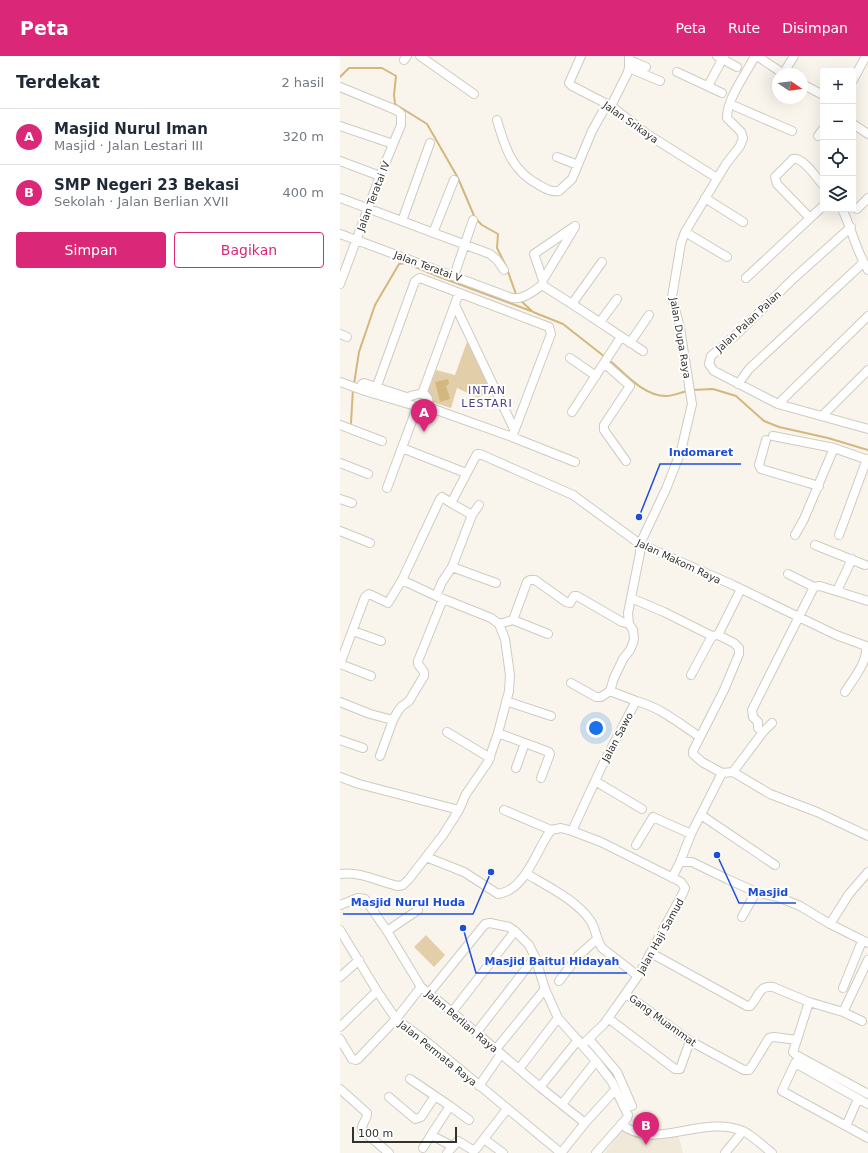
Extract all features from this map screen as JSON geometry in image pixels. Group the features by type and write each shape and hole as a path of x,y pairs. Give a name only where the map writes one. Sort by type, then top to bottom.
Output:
{"street":[{"path":"420,56 474,94"},
{"name":"Jalan Srikaya","path":"581,56 569,83 581,92 609,105 647,134 717,178"},
{"path":"775,68 756,56 730,104 792,131"},
{"path":"787,68 794,56"},
{"path":"856,74 866,56"},
{"path":"708,86 721,57 737,67"},
{"path":"497,120 502,138 512,161 521,173 551,192 559,191 572,178 592,131 609,105 629,61"},
{"path":"629,61 646,67"},
{"path":"629,61 660,81"},
{"path":"677,72 722,93"},
{"path":"808,87 820,93"},
{"name":"Jalan Teratai IV","path":"340,88 396,110 401,114 401,125 380,176 340,284"},
{"name":"Jalan Dupa Raya","path":"640,544 666,489 681,451 692,404 680,328 672,297 681,243 685,232 717,178 744,138 741,132 727,118 730,104"},
{"path":"340,126 393,144"},
{"path":"856,127 868,134"},
{"path":"402,221 430,143"},
{"path":"557,157 578,165"},
{"path":"810,218 777,184 776,177 793,159 796,159 801,160 820,182"},
{"path":"340,161 380,176"},
{"path":"433,232 454,180"},
{"path":"340,198 490,254 497,260 504,270"},
{"path":"705,198 743,222"},
{"path":"857,209 866,203"},
{"path":"746,278 820,209"},
{"path":"738,384 750,369 866,267 851,227 844,212"},
{"path":"454,276 473,220"},
{"path":"542,282 575,226 534,254 542,282 572,304 643,351"},
{"name":"Jalan Palan Palan","path":"851,227 793,279 739,332 711,356 708,361 711,369 778,404 867,427"},
{"path":"685,232 727,257"},
{"name":"Jalan Teratai V","path":"340,234 516,299 530,293 542,282"},
{"path":"572,304 602,262"},
{"path":"375,390 416,279 420,278 547,326 551,330 551,334 513,433"},
{"path":"422,394 459,293"},
{"path":"600,322 617,299"},
{"path":"455,305 513,433"},
{"path":"630,343 649,315"},
{"path":"778,404 868,316"},
{"path":"572,412 621,337"},
{"path":"570,358 596,376"},
{"path":"606,360 630,386 604,425 604,430 626,461"},
{"path":"822,416 868,370"},
{"path":"340,382 356,388 364,383 375,390 403,403 412,405 416,410 423,411 428,407"},
{"path":"375,390 406,397 422,394 426,396 428,400 428,407"},
{"path":"403,403 410,409 413,418"},
{"path":"428,407 513,433 575,462"},
{"path":"387,488 416,410"},
{"path":"340,425 382,441"},
{"path":"819,486 761,469 759,465 770,438 834,448 867,460 839,535"},
{"path":"402,448 466,473 451,503"},
{"path":"795,535 819,486 834,448"},
{"name":"Jalan Makom Raya","path":"466,473 477,454 480,454 580,499 640,544 741,589 836,635 866,646 867,653 864,661 845,692"},
{"path":"340,463 368,474"},
{"path":"371,676 340,664 365,597 369,594 388,603 402,580 442,497 472,515"},
{"path":"340,498 352,503"},
{"path":"380,756 393,720 402,706 409,701 424,676 424,672 418,664 418,661 440,598 442,582 452,568 472,515 479,505"},
{"path":"340,531 370,543"},
{"path":"571,683 596,696 601,697 610,691 620,665 633,643 633,630 629,624 628,613 640,553 640,544"},
{"path":"815,545 865,564"},
{"path":"836,591 852,559"},
{"path":"452,568 496,583"},
{"path":"788,574 814,587 820,586 868,600"},
{"path":"340,874 358,874 383,883 400,886 409,879 442,835 466,794 488,762 509,691 509,660 505,638 499,624 491,618 440,598 402,580"},
{"path":"513,620 527,582 530,580 535,580 566,602 570,603 574,596 577,596 622,622 629,624"},
{"path":"763,732 758,728 758,722 753,717 752,710 814,587"},
{"path":"691,675 741,589"},
{"path":"630,598 734,643 739,648 739,654 724,690 693,754 702,762 722,773 733,772 770,794 817,812 868,836"},
{"path":"499,624 513,620 548,634"},
{"path":"353,630 381,641"},
{"name":"Jalan Sawo","path":"572,831 602,766 636,701 610,691"},
{"path":"506,701 551,716"},
{"path":"636,701 648,704 700,737"},
{"path":"340,702 370,714 393,720"},
{"path":"733,772 763,732 772,723"},
{"path":"447,732 490,758"},
{"path":"498,732 549,752 550,754 541,778"},
{"path":"340,740 363,748"},
{"path":"516,768 525,743"},
{"path":"672,878 691,834 722,773"},
{"path":"340,778 458,810"},
{"path":"595,781 642,809"},
{"path":"426,857 464,872 498,894 509,891 527,874 546,837 552,830 504,810"},
{"path":"701,815 775,865"},
{"path":"636,845 653,817 691,834"},
{"name":"Jalan Haji Samud","path":"540,1087 580,1043 588,1039 608,1018 626,994 651,953 685,888 681,882 601,842 561,828 552,830"},
{"path":"680,862 692,862 756,892 778,897 800,906 830,924 865,942 843,988"},
{"path":"830,924 849,894 868,872"},
{"path":"527,874 549,886 586,914 591,921 597,939 602,948 638,976"},
{"path":"742,917 756,892"},
{"name":"Jalan Berlian Raya","path":"341,905 358,898 364,899 387,930 421,987 585,1123"},
{"path":"387,930 418,910"},
{"path":"429,993 482,926 490,922 509,927 516,931 529,945 535,957 545,989 558,1018 596,1061 613,1086 628,1115 622,1124 596,1153"},
{"name":"Jalan Permata Raya","path":"340,930 396,1019 426,1041 556,1152"},
{"path":"452,1012 516,931"},
{"path":"559,981 578,956 597,939"},
{"path":"651,953 747,1006 753,1004 756,996 762,988 767,986 773,987 809,1002 844,1012 862,1021"},
{"path":"476,1033 535,957"},
{"path":"340,977 359,960"},
{"path":"844,1012 868,960"},
{"path":"340,1039 350,1057 353,1060 358,1059 396,1019 421,987"},
{"path":"479,1086 499,1051 545,989"},
{"path":"340,1027 377,991"},
{"name":"Gang Muammat","path":"626,994 690,1041 744,1070 749,1070 769,1038 774,1037 797,1040"},
{"path":"809,1002 793,1052 868,1094"},
{"path":"519,1069 558,1018"},
{"path":"608,1018 675,1069 680,1069 690,1041"},
{"path":"588,1039 611,1064 623,1084 632,1106"},
{"path":"562,1104 596,1061"},
{"path":"868,1104 795,1063 782,1092 868,1138"},
{"path":"556,1152 585,1123 613,1086 615,1080 611,1064"},
{"path":"410,1079 469,1120"},
{"path":"340,1088 367,1113 368,1116 362,1125 362,1130 389,1153"},
{"path":"389,1097 415,1119 421,1117 435,1096"},
{"path":"846,1126 858,1099"},
{"path":"423,1148 450,1106"},
{"path":"431,1135 450,1150 456,1141 459,1141 474,1150 507,1109"},
{"path":"622,1124 630,1130 638,1133 658,1135 713,1126 743,1131 772,1153"},
{"path":"726,1152 743,1131"},
{"path":"484,1139 501,1152"}],"shaded area":[{"path":"468,339 492,388 478,398 457,388 451,408 432,402 428,391 436,370 455,375"},
{"path":"448,379 449,384 446,386 450,399 440,402 435,382"},
{"path":"426,935 445,955 434,967 414,947"},
{"path":"623,1129 635,1137 678,1135 683,1153 605,1153"}],"waterway":[{"path":"340,77 349,68 382,68 396,76 394,95 395,104 427,124 458,178 475,218 482,225 498,234 497,248 506,266 517,297"},
{"path":"354,384 359,352 375,305 399,264 406,263 531,311"},
{"path":"520,300 533,312 563,324 605,357"},
{"path":"609,360 635,383 650,392 666,396 688,391"},
{"path":"351,423 353,388"},
{"path":"692,390 713,389 736,396 764,421 779,427 828,438 868,450"}],"place":[{"name":"Masjid Nurul Iman","path":"424,432"},
{"name":"Indomaret","path":"639,517"},
{"name":"Masjid","path":"717,855"},
{"name":"Masjid Nurul Huda","path":"491,872"},
{"name":"Masjid Baitul Hidayah","path":"463,928"},
{"name":"SMP Negeri 23 Bekasi","path":"646,1145"}],"district":[{"name":"INTAN LESTARI","path":"487,396"}]}
